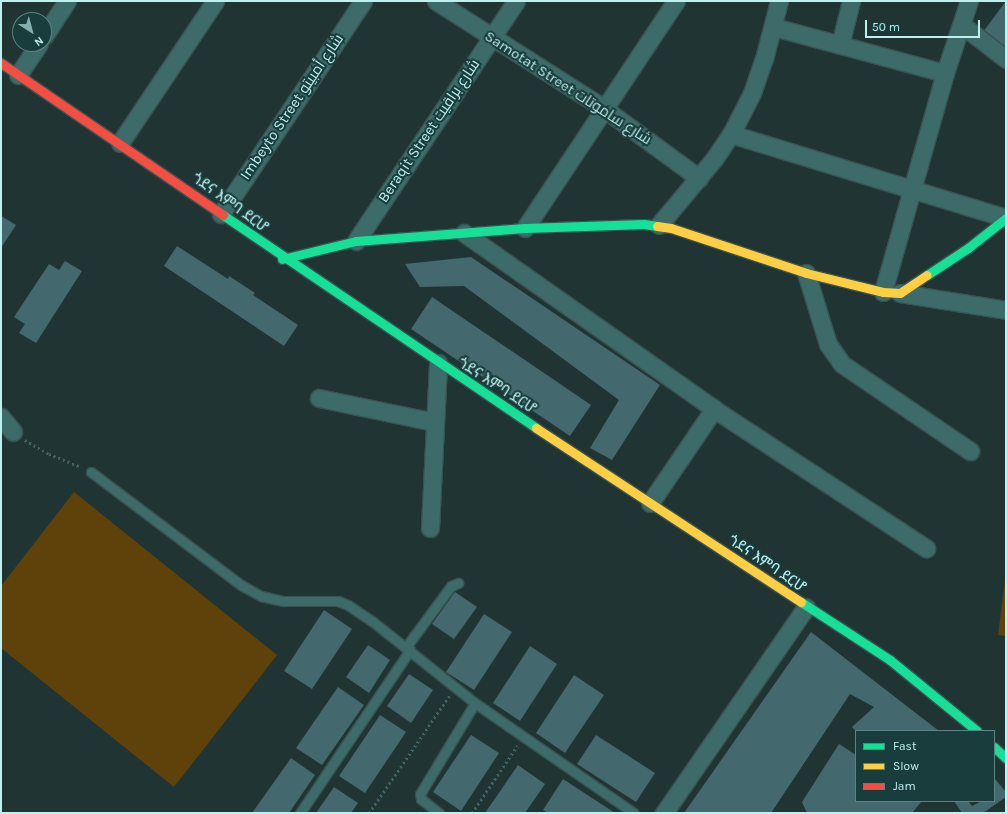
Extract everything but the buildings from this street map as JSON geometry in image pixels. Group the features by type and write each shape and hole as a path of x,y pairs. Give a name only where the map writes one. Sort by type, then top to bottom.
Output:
{"main road":[{"name":"ጎደና እምባ ደርሆ","path":"1,63 222,214 282,259 806,607 890,660 923,685 975,730"},
{"path":"282,259 356,241 525,228 659,225 806,273 882,292 900,293 968,248 1006,218"},
{"path":"995,748 1006,758"}],"street":[{"path":"52,24 68,1"},
{"path":"120,143 214,1"},
{"name":"Imbeyto Street شارع أمبيتو","path":"222,214 363,1"},
{"name":"Samotat Street شارع ساموتات","path":"436,1 603,108 699,178"},
{"name":"Beraqit Street شارع براقيت","path":"356,241 516,1"},
{"path":"525,228 603,108 676,1"},
{"path":"659,225 699,178 731,134 752,93 774,27 780,1"},
{"path":"840,45 851,1"},
{"path":"882,292 945,73 969,1"},
{"path":"962,25 1006,59"},
{"path":"774,27 945,73"},
{"path":"18,75 34,52"},
{"path":"731,134 912,188 1006,218"},
{"path":"464,233 714,409 926,548"},
{"path":"806,273 828,344 842,364 970,451"},
{"path":"900,293 1006,310"},
{"path":"430,528 438,363"},
{"path":"319,398 434,422"},
{"path":"650,503 714,409"},
{"path":"1,417 13,432"},
{"path":"664,813 806,607"}],"lane":[{"path":"91,472 241,585 260,596 283,601 338,601 372,621 408,648 475,703 634,813"},
{"path":"300,813 408,648 451,586 458,583"},
{"path":"440,813 421,799 420,794 475,703"}],"path":[{"path":"13,432 39,448 91,472"},
{"path":"370,813 455,688"},
{"path":"472,813 523,737"}],"shaded area":[{"path":"74,492 277,655 174,787 1,648 1,586"},
{"path":"1006,573 1006,636 998,635"}],"traffic: fast":[{"path":"223,215 536,428"},
{"path":"927,275 968,248 1006,218"},
{"path":"282,259 356,241 525,228 644,224 657,226"},
{"path":"801,602 890,660 976,730"},
{"path":"995,748 1006,758"}],"traffic: slow":[{"path":"657,226 671,228 806,273 883,292 900,293 927,275"},
{"path":"536,428 801,602"}],"traffic: jam":[{"path":"1,63 223,215"}]}
